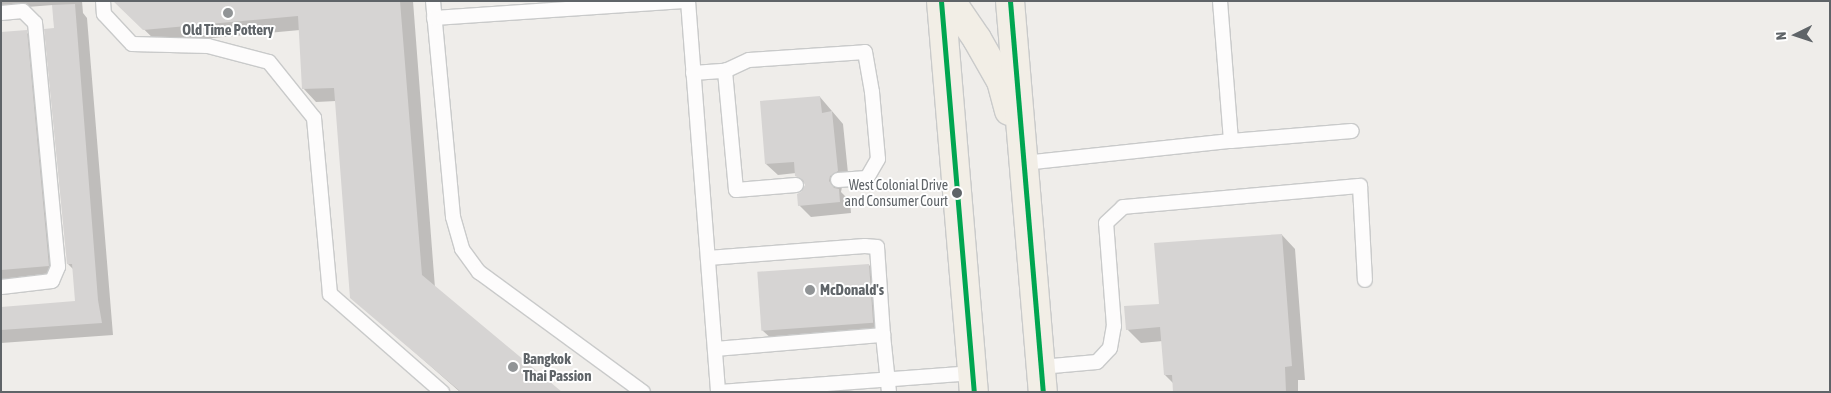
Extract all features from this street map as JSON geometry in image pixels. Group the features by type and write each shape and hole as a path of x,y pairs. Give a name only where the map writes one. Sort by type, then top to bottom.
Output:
{"highway":[{"path":"941,1 973,382"},
{"path":"950,1 977,39 1001,81 1024,163"},
{"path":"1010,1 1042,379"}],"lane":[{"path":"103,1 104,14 132,44 208,46 269,62 314,118 330,294 442,392"},
{"path":"432,1 453,217 462,250 479,272 643,392"},
{"path":"434,18 684,1"},
{"path":"688,1 719,392 973,382"},
{"path":"1220,1 1231,141"},
{"path":"1,13 23,11 35,23 58,267 52,281 1,287"},
{"path":"693,73 725,71 749,60 865,52 872,92 878,159 867,178 838,180"},
{"path":"725,71 736,190 796,185"},
{"path":"1024,163 1231,141 1352,131"},
{"path":"1042,379 1097,362 1110,348 1114,326 1106,223 1123,207 1360,186 1365,280"},
{"path":"708,258 865,246 877,247 889,386"},
{"path":"715,349 884,335"}],"building":[{"path":"113,1 400,1 422,275 562,392 461,392 350,298 334,88 302,89 298,16 143,30"},
{"path":"75,4 98,300 102,323 1,330 1,307 75,301 72,264 67,264 44,29 54,28 52,5"},
{"path":"27,30 49,266 1,270 1,32"},
{"path":"820,96 822,113 832,111 838,171 830,176 829,181 834,188 839,189 840,202 798,206 797,194 801,192 805,185 803,180 795,176 794,162 765,164 760,101"},
{"path":"1282,234 1292,366 1285,367 1286,392 1173,392 1172,375 1164,375 1160,327 1126,330 1124,306 1159,304 1154,243"},
{"path":"869,264 873,323 761,331 757,272"}],"transit line":[{"path":"941,1 974,392"},
{"path":"1010,1 1043,392"}],"place":[{"name":"Old Time Pottery","path":"228,13"},
{"name":"West Colonial Drive and Consumer Court","path":"957,193"},
{"name":"McDonald's","path":"810,290"},
{"name":"Bangkok Thai Passion","path":"513,367"}]}
